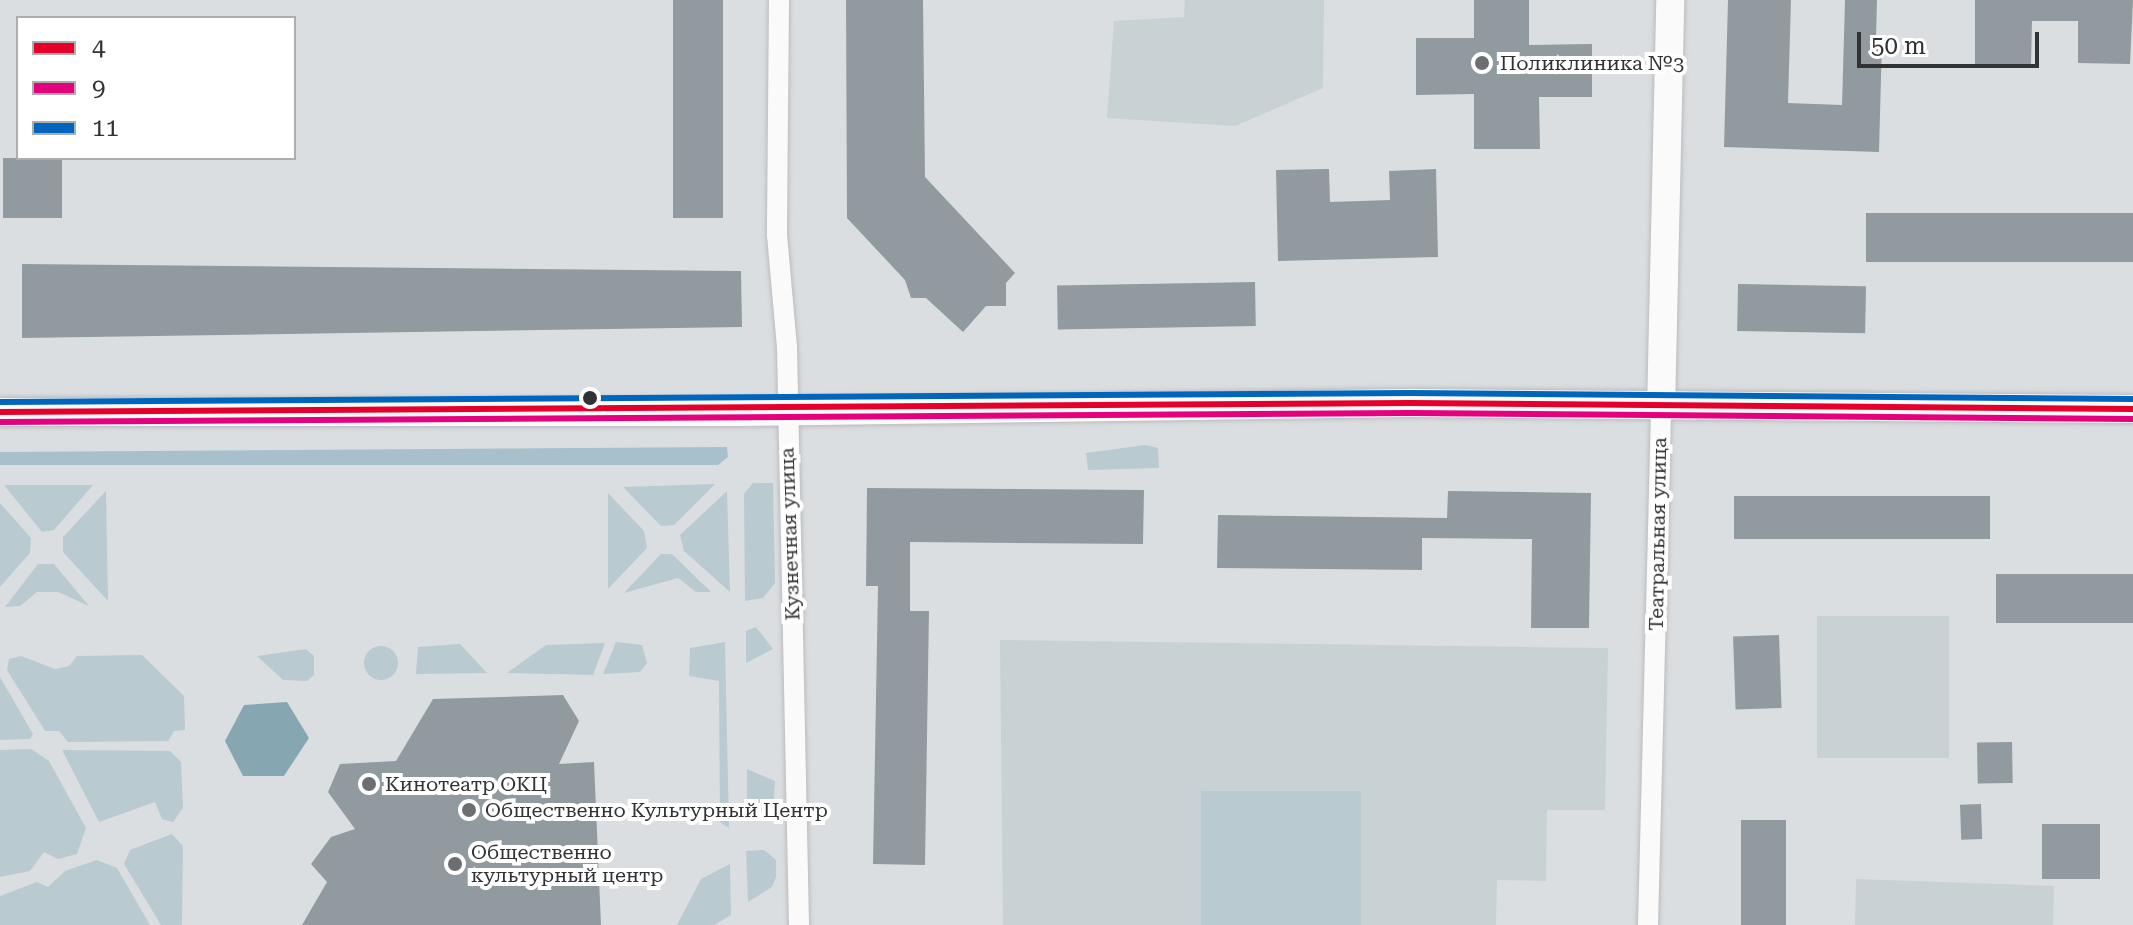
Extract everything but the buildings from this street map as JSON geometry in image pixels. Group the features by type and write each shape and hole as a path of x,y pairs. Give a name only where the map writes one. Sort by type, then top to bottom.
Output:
{"main road":[{"name":"Театральная улица","path":"1661,410 1670,0"},
{"path":"0,412 786,412 1410,403 1661,410 2133,409"}],"street":[{"name":"Кузнечная улица","path":"779,0 777,235 786,412 799,925"},
{"name":"Театральная улица","path":"1648,925 1661,410"}],"shaded area":[{"path":"1185,0 1324,0 1323,88 1235,126 1107,118 1114,21 1184,17"},
{"path":"1145,445 1158,448 1159,468 1088,470 1086,453"},
{"path":"727,447 728,457 718,465 0,465 0,452"},
{"path":"753,483 773,483 775,583 763,598 745,601 744,494"},
{"path":"715,484 674,525 661,526 623,487"},
{"path":"4,485 93,485 54,530 42,532"},
{"path":"106,491 108,601 63,552 63,537"},
{"path":"727,491 730,592 684,551 680,535"},
{"path":"608,493 644,531 647,548 608,589"},
{"path":"0,503 31,538 30,553 0,587"},
{"path":"661,554 672,554 711,592 696,592 678,578 624,593"},
{"path":"38,564 54,564 89,606 58,592 37,592 20,606 5,607"},
{"path":"1817,616 1949,616 1949,758 1817,758"},
{"path":"756,627 773,649 746,663 746,631"},
{"path":"1000,640 1608,648 1605,810 1547,810 1546,881 1497,880 1496,925 1003,925"},
{"path":"616,642 642,645 647,663 640,672 603,674"},
{"path":"725,642 729,828 720,822 719,681 689,676 690,648"},
{"path":"605,643 593,675 507,673 546,645"},
{"path":"460,644 487,673 416,674 418,647"},
{"path":"381,646 393,651 398,663 393,675 381,680 369,675 364,663 369,651"},
{"path":"306,649 314,656 314,675 307,681 283,680 257,656"},
{"path":"142,655 184,696 185,730 174,731 168,741 68,742 59,731 45,731 7,670 9,659 21,656 55,669 69,666 77,656"},
{"path":"0,677 33,734 30,739 0,740"},
{"path":"287,702 309,738 284,776 243,776 225,741 244,705"},
{"path":"31,749 49,761 86,828 77,854 58,859 44,852 30,871 0,877 0,750"},
{"path":"62,750 170,751 181,762 183,808 173,822 162,819 155,802 99,822"},
{"path":"747,769 775,781 774,799 747,820"},
{"path":"1201,791 1361,791 1361,925 1201,925"},
{"path":"172,834 183,846 182,925 161,925 124,864 130,850"},
{"path":"764,850 776,860 776,877 772,887 748,902 746,851"},
{"path":"97,860 117,868 150,925 0,925 0,896 37,882 48,887 65,871"},
{"path":"730,864 731,915 714,925 677,925 701,879"},
{"path":"1856,879 2054,886 2053,925 1855,925"}],"transit line":[{"name":"11","path":"0,402 1410,393 2133,399"},
{"name":"4","path":"0,412 1410,403 2133,409"},
{"name":"9","path":"0,422 1410,413 2133,419"}],"place":[{"name":"Поликлиника №3","path":"1482,63"},
{"name":"Кинотеатр ОКЦ","path":"369,784"},
{"name":"Общественно Культурный Центр","path":"469,810"},
{"name":"Общественно культурный центр","path":"455,864"}]}
